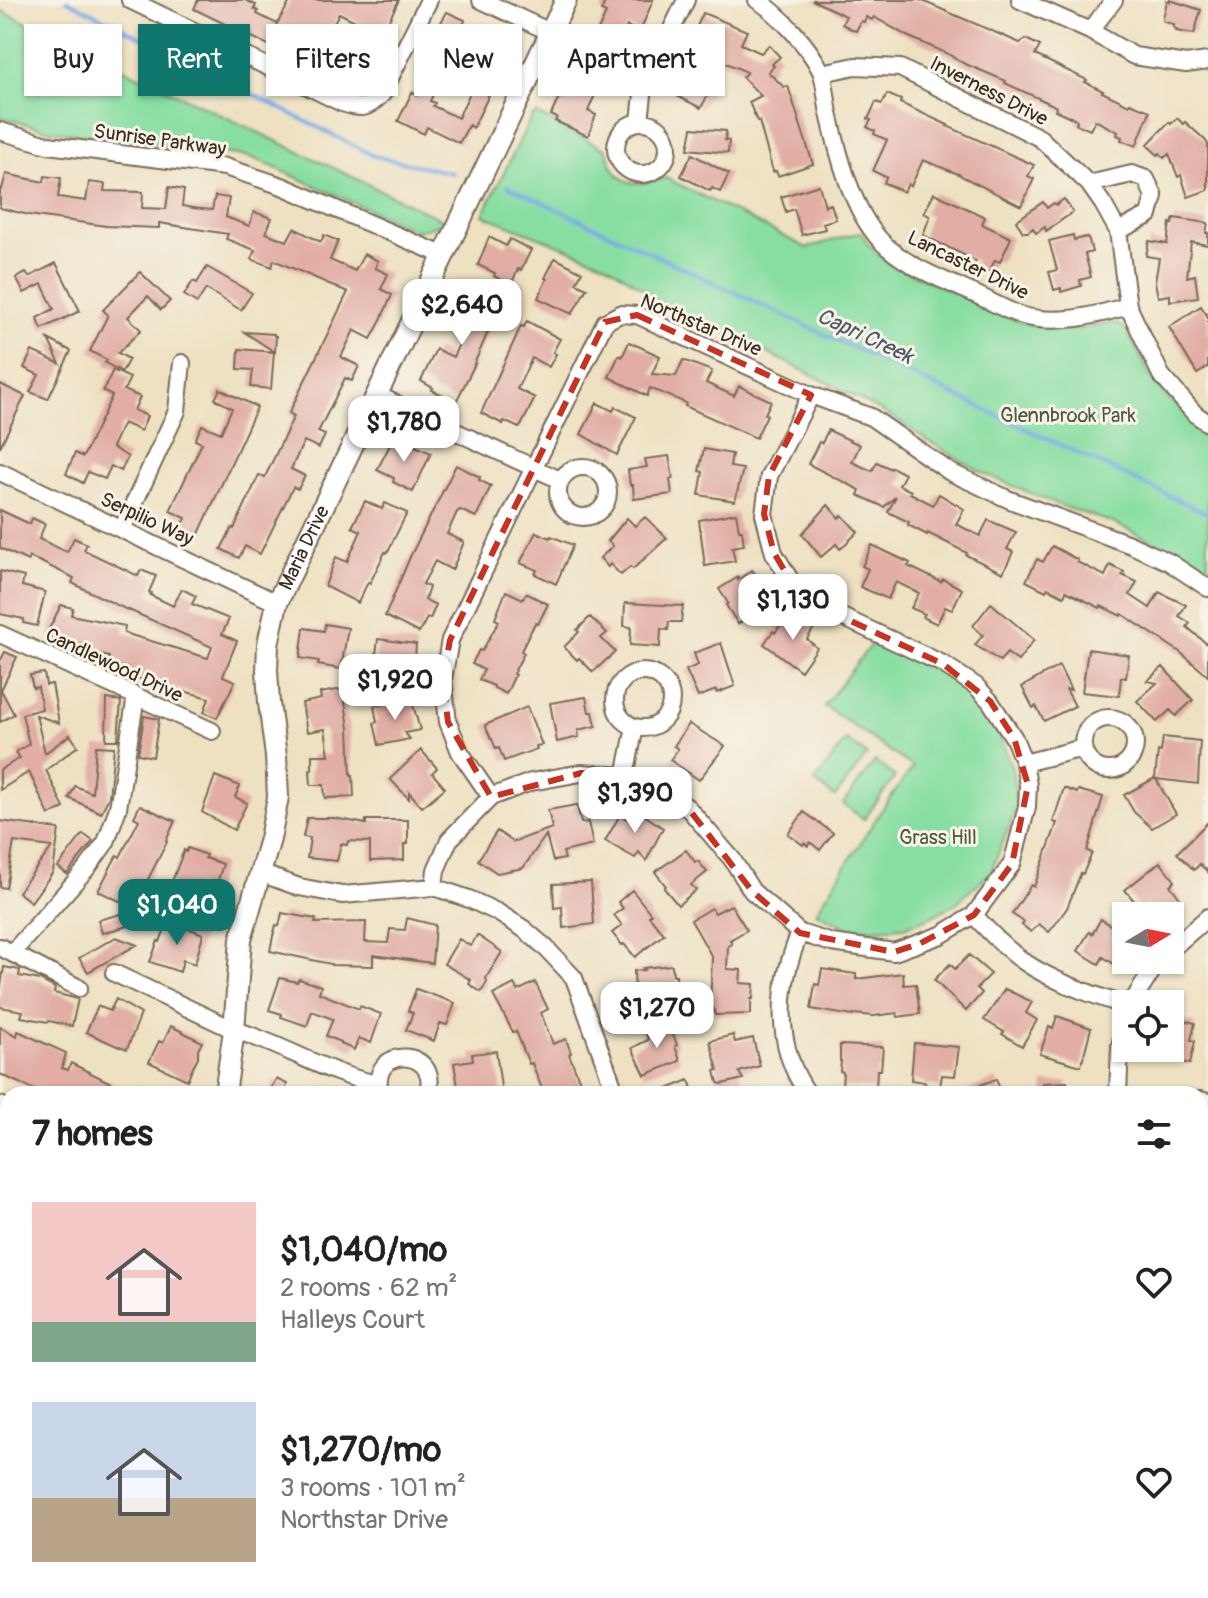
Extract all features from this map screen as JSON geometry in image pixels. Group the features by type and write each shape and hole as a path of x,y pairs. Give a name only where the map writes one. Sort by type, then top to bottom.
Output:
{"street":[{"path":"130,0 358,108 371,106 382,94 429,0"},
{"path":"481,0 538,26"},
{"name":"Maria Drive","path":"554,24 566,0"},
{"path":"640,121 644,86 686,0"},
{"name":"Lancaster Drive","path":"757,0 799,38 822,73 841,159 858,206 879,239 897,257 1021,315 1050,320 1094,316 1128,306"},
{"path":"1020,0 1090,31 1134,56 1186,64 1208,61"},
{"path":"1090,31 1114,0"},
{"name":"Maria Drive","path":"226,1086 241,939 270,839 278,797 267,670 268,644 277,603 538,58"},
{"name":"Inverness Drive","path":"822,73 855,66 900,68 1040,138 1089,184 1118,231 1128,306 1161,375 1195,414 1208,423"},
{"name":"Sunrise Parkway","path":"0,131 48,145 225,167 282,186 445,256"},
{"path":"1089,184 1132,174 1146,179 1154,196 1149,215 1118,231"},
{"name":"Northstar Drive","path":"491,797 460,752 448,722 443,679 450,640 605,322 620,314 637,315 811,395 871,417 950,472 1010,500 1129,544 1169,562 1208,588"},
{"path":"122,529 177,411 182,363"},
{"path":"377,395 560,480"},
{"path":"434,887 436,870 449,840 491,797 531,782 581,773 625,776 661,789 688,808 732,859 752,891 800,933 832,943 894,952 941,935 974,915 1012,864 1027,807 1028,785 1024,763 1014,738 990,701 976,686 943,664 825,609 792,583 774,553 764,514 769,476 811,395"},
{"name":"Serpilio Way","path":"0,472 277,603"},
{"name":"Candlewood Drive","path":"0,634 212,731"},
{"path":"79,988 6,950 88,867 106,842 118,808 136,696"},
{"path":"625,776 635,727"},
{"path":"1024,763 1083,748"},
{"path":"260,873 299,887 342,895 434,887 497,912 524,929 574,978 613,1086"},
{"path":"974,915 1025,963 1061,982 1112,1000"},
{"path":"1184,938 1208,917"},
{"path":"800,933 793,950 783,997 783,1040 802,1086"},
{"path":"114,973 234,1030 372,1086"},
{"path":"380,1086 379,1076 387,1063 394,1058 410,1057 418,1060 428,1073 429,1086"},
{"path":"1118,1086 1119,1062"}],"highlighted area":[{"path":"637,315 811,395 769,476 764,514 774,553 792,583 825,609 943,664 990,701 1014,738 1028,785 1012,864 974,915 919,944 894,952 800,933 752,891 688,808 661,789 625,776 581,773 491,797 448,722 443,679 450,640 605,322"}],"green space":[{"path":"0,10 30,24 24,24 24,96 122,96 122,68 138,75 138,96 181,96 441,219 438,225 417,231 251,157 49,130 0,117"},
{"name":"Glennbrook Park","path":"537,114 607,150 615,171 628,181 645,183 666,178 807,248 861,232 867,243 886,262 1017,321 1048,329 1079,329 1112,323 1120,325 1127,331 1152,379 1169,399 1208,433 1208,572 1116,524 1056,504 983,473 894,418 829,383 706,323 673,311 605,263 483,215 531,118"},
{"name":"Grass Hill","path":"875,639 950,677 982,706 1000,737 1012,768 1017,806 991,872 955,904 904,927 875,929 846,927 816,912 913,767 824,706"},
{"path":"846,740 867,755 835,797 815,782"},
{"path":"875,761 895,777 864,819 843,804"}],"building":[{"path":"198,0 245,0 256,5 254,9 258,11 257,14 277,24 266,24 266,44 250,36 250,24 225,24 194,9"},
{"path":"291,0 399,0 387,24 361,24 339,13 334,24 277,24"},
{"path":"606,0 653,0 643,24 601,24 606,13 601,11"},
{"path":"812,0 920,0 1020,43 1026,39 1040,46 1035,55 1087,80 1085,82 1102,92 1150,111 1136,146 1121,140 1118,132 1095,120 1090,130 1076,124 1077,120 1055,110 1056,107 1051,104 907,36 874,17 872,20 866,17 856,31 853,30 842,24 846,16"},
{"path":"1167,1 1201,10 1194,34 1176,31 1174,24 1164,22"},
{"path":"447,12 465,20 464,24 440,24"},
{"path":"703,13 747,31 741,44 761,53 769,45 780,57 768,72 784,87 788,86 813,164 778,176 776,171 773,172 759,121 749,102 761,96 742,77 747,72 725,62 725,24 698,24"},
{"path":"412,92 414,96 432,96 430,101 435,103 433,106 458,118 469,96 489,96 473,128 469,125 459,143 427,127 424,134 398,121"},
{"path":"887,94 947,126 1034,165 1028,176 1034,179 1021,206 961,175 923,160 911,186 908,184 904,192 884,183 886,177 873,171 887,140 867,127 876,102 882,104"},
{"path":"594,96 588,111 596,115 588,136 555,121 557,118 551,115 559,97"},
{"path":"677,96 707,96 701,108"},
{"path":"1177,118 1208,144 1208,190 1188,197 1181,175 1178,177 1169,154 1164,158 1147,145"},
{"path":"692,128 726,131 728,153 688,149"},
{"path":"692,154 729,174 720,192 712,188 710,191 681,176"},
{"path":"6,174 44,182 45,176 61,178 58,197 86,201 89,182 105,184 104,191 143,192 142,208 166,209 169,187 184,190 182,206 212,210 215,196 229,198 226,217 249,226 254,212 272,218 266,233 287,241 294,228 321,242 324,235 338,241 330,260 355,271 364,254 378,261 375,268 388,274 381,289 392,295 378,326 371,339 354,330 341,357 359,366 352,381 345,378 318,432 325,435 319,448 304,441 291,469 305,476 298,489 293,487 260,554 245,546 239,558 221,549 234,529 259,475 265,477 294,416 289,413 348,292 274,260 272,267 251,259 255,250 226,239 228,234 159,223 159,228 106,226 0,208 0,189"},
{"path":"819,185 825,206 831,204 836,219 823,223 825,229 802,235 794,209 786,212 781,197"},
{"path":"934,193 985,217 982,224 1011,238 1000,262 995,260 989,272 974,265 976,261 923,235 930,216 924,213"},
{"path":"1064,199 1073,212 1046,231 1045,227 1036,233 1033,228 1023,232 1016,221 1043,202 1047,208"},
{"path":"1174,218 1208,223 1208,245 1191,242 1187,277 1195,275 1198,297 1170,301 1170,295 1158,297 1155,282 1159,258 1146,256 1149,241 1167,244 1170,223"},
{"path":"1073,235 1074,240 1087,237 1089,240 1092,252 1085,254 1091,277 1080,280 1081,286 1061,292 1061,288 1054,290 1049,272 1057,270 1049,241"},
{"path":"489,237 506,246 510,239 531,250 511,285 478,265"},
{"path":"555,258 582,272 576,283 587,288 572,314 538,298"},
{"path":"56,263 80,311 42,329 37,318 54,309 42,284 24,293 16,278 26,273 29,277"},
{"path":"207,267 252,293 241,310 206,289 197,303 184,295 193,281 197,283"},
{"path":"140,272 170,301 161,310 148,296 128,317 141,330 118,353 129,359 122,372 90,351 108,315 103,310"},
{"path":"475,293 501,305 501,310 456,402 421,381 436,349 453,357 464,334 449,327 453,313 459,300 470,305"},
{"path":"1201,306 1208,317 1208,367 1197,374 1169,327"},
{"path":"527,321 560,339 549,367 532,358 517,389 535,398 519,428 481,413 521,326 524,327"},
{"path":"244,332 274,334 275,352"},
{"path":"48,339 71,351 48,399 30,392 39,375 24,368 32,351 60,364"},
{"path":"629,342 660,356 652,374 676,376 683,360 712,371 706,383 734,396 739,386 771,401 756,438 650,388 647,396 609,377"},
{"path":"239,349 274,352 271,389 251,387 253,370 238,369"},
{"path":"113,370 130,378 124,390 140,397 134,410 147,416 141,431 123,423 112,447 128,457 121,471 111,466 105,479 88,472 83,483 66,474 75,453 83,457 112,396 103,391"},
{"path":"0,384 25,396 0,447"},
{"path":"220,389 257,407 197,538 180,530 186,518 170,511 202,443 195,440 202,425 221,433 232,408 215,399"},
{"path":"597,403 636,417 617,455 581,434"},
{"path":"828,430 860,445 852,462 872,471 877,462 892,467 905,474 899,485 910,493 933,505 939,494 964,509 956,524 980,536 988,520 1016,532 1007,549 1013,552 1003,573 888,512 896,496 884,507 858,495 860,490 808,464"},
{"path":"393,439 431,453 413,492 377,470"},
{"path":"704,449 732,454 730,467 743,469 735,501 699,495 703,472 699,471"},
{"path":"669,456 672,494 634,499 628,470 647,467 645,459"},
{"path":"456,465 491,486 476,517 460,510 457,512 447,534 464,542 452,570 435,561 423,584 429,587 425,600 436,605 419,633 385,616 410,557"},
{"path":"365,501 382,509 385,503 407,513 358,603 325,586 336,557 347,562 361,531 352,527"},
{"path":"828,505 858,532 840,549 836,544 821,557 802,534"},
{"path":"0,510 30,524 32,518 45,524 39,539 67,552 74,538 87,544 84,550 138,576 141,570 156,576 150,595 173,606 182,589 196,596 192,604 229,619 222,634 237,641 223,676 235,681 217,718 204,712 209,698 125,675 127,668 108,664 109,657 80,650 82,644 49,637 49,629 61,605 73,608 71,615 125,626 124,633 208,658 212,647 72,583 74,578 41,562 29,557 28,561 0,548"},
{"path":"736,513 744,545 732,547 735,561 705,566 699,520"},
{"path":"645,517 667,538 633,569 630,567 621,575 600,558 613,546 608,541 627,518 635,526"},
{"path":"536,532 573,545 556,584 535,574 537,570 520,563"},
{"path":"872,545 910,563 908,566 962,589 952,610 945,607 937,624 911,608 919,593 896,582 888,599 860,587 868,569 862,566"},
{"path":"1052,546 1105,576 1110,565 1124,572 1122,575 1137,582 1130,595 1150,608 1159,592 1186,605 1179,616 1190,623 1187,627 1208,645 1208,676 1180,652 1122,614 1100,608 1066,591 1064,596 1026,581 1037,559 1043,562"},
{"path":"752,570 771,594 755,604 759,610 738,624 719,589"},
{"path":"0,571 24,577 22,586 45,592 37,626 23,623 24,619 0,614"},
{"path":"506,591 523,599 526,593 548,604 521,651 524,653 506,694 479,680 484,670 472,664 499,621 495,619"},
{"path":"625,603 683,606 681,622 669,622 668,630 661,629 660,647 630,645 631,627 624,626"},
{"path":"991,603 1034,640 1018,661 1007,653 1000,661 975,645 983,635 973,626"},
{"path":"788,614 814,628 807,639 817,648 801,671 764,644"},
{"path":"590,617 607,633 601,638 615,652 593,672 564,647"},
{"path":"325,624 348,628 341,669 300,658 304,628 324,631"},
{"path":"378,639 416,644 414,677 401,676 400,680 371,675"},
{"path":"721,643 735,686 698,697 686,670 698,665 694,653"},
{"path":"1088,649 1129,655 1126,678 1121,677 1119,696 1082,692"},
{"path":"5,652 17,657 1,690 14,714 0,722 0,661"},
{"path":"1059,666 1075,706 1044,721 1022,687"},
{"path":"1163,667 1193,700 1176,716 1170,710 1157,722 1137,701 1157,683 1147,681"},
{"path":"44,673 46,685 52,684 59,723 36,715 45,753 70,735 78,746 46,770 64,808 49,815 29,772 0,790 0,770 20,758 16,752 29,744 22,714 42,709 38,687 33,688 30,675"},
{"path":"343,689 354,797 325,798 324,785 311,785 310,770 312,755 329,755 325,729 307,732 302,703 321,699 320,693"},
{"path":"586,697 596,726 578,730 579,737 557,742 550,703"},
{"path":"107,699 121,701 118,740 106,740"},
{"path":"398,701 397,704 412,701 420,730 405,733 410,739 379,745 374,706"},
{"path":"527,707 542,745 504,761 485,725"},
{"path":"144,716 159,719 153,757 138,754"},
{"path":"689,724 725,746 699,780 670,760 678,749 674,746"},
{"path":"1163,737 1200,741 1198,784 1156,779 1176,814 1152,828 1134,812 1124,795 1155,778"},
{"path":"96,746 114,747 109,797 101,813 69,798 75,786 92,793"},
{"path":"421,750 437,768 432,773 445,788 422,807 409,792 409,799 390,779"},
{"path":"215,776 240,786 235,797 247,803 234,830 202,812"},
{"path":"1064,788 1103,797 1087,851 1092,853 1067,908 1057,922 1049,932 1039,924 1031,932 1022,925 1024,922 1012,914 1031,885 1034,887 1057,823 1053,822"},
{"path":"140,805 175,821 142,891 137,909 98,891 139,820 134,817"},
{"path":"577,805 581,823 588,822 593,845 563,852 565,859 553,861 546,835 523,868 497,873 478,860 497,831 513,842 552,828 548,810"},
{"path":"637,810 663,828 646,861 639,852 635,858 605,841 620,815 631,821"},
{"path":"804,812 833,833 820,850 810,842 808,846 803,845 788,834"},
{"path":"307,818 334,818 366,824 366,820 408,820 404,860 370,861 370,842 348,841 347,845 341,844 337,861 307,858 310,838 303,837"},
{"path":"0,821 59,829 53,872 31,902 18,892 52,847 14,842 6,888 0,887"},
{"path":"1208,822 1208,872 1200,864 1194,870 1177,853"},
{"path":"83,834 93,841 67,874 58,867"},
{"path":"188,848 223,864 214,893 197,886 194,893 185,890 183,897 170,892 184,850 186,852"},
{"path":"686,850 707,872 691,885 696,890 678,905 655,872"},
{"path":"1160,862 1175,881 1170,885 1182,901 1135,902 1125,890"},
{"path":"591,882 594,924 563,928 562,907 554,908 553,884"},
{"path":"632,890 664,934 635,957 612,933 622,925 614,915 623,908 618,902"},
{"path":"731,905 747,930 730,940 732,944 728,946 727,969 741,970 740,983 754,984 751,1014 715,1015 713,1008 710,1008 712,957 691,920 711,908 715,913"},
{"path":"125,913 128,926 102,933 98,920"},
{"path":"282,913 316,919 315,923 366,922 365,942 388,943 390,929 405,930 407,918 435,925 432,963 373,955 373,966 331,965 270,951"},
{"path":"1101,919 1112,926 1112,963 1103,957 1099,964 1078,951 1089,932 1092,934"},
{"path":"168,920 203,934 195,964 183,960 180,972 150,962"},
{"path":"477,935 502,952 481,992 469,984 471,980 444,964 459,939 471,946"},
{"path":"116,937 137,945 88,972 79,958"},
{"path":"969,955 991,974 977,988 982,993 966,1011 934,980 950,964 955,969"},
{"path":"672,965 673,975 676,975 678,1005 664,997 669,1011 648,1013 647,1000 635,1001 634,971"},
{"path":"4,967 20,970 19,976 40,980 55,988 54,993 78,999 72,1026 21,1017 23,1011 0,1007"},
{"path":"822,969 856,974 856,979 903,973 904,985 916,984 920,1014 853,1016 811,1009 815,984 819,985"},
{"path":"280,978 297,982 299,979 321,986 319,993 381,1014 371,1043 359,1038 354,1050 326,1036 333,1019 312,1011 307,1026 269,1010"},
{"path":"535,982 548,1009 541,1013 553,1044 566,1039 582,1086 541,1086 516,1031 513,1032 493,995 514,984 518,991"},
{"path":"416,989 455,1003 447,1025 440,1023 434,1041 406,1030 413,1013 408,1011"},
{"path":"1005,989 1032,1002 1026,1013 1037,1020 1022,1046 984,1020"},
{"path":"116,999 141,1014 127,1049 86,1032 98,1006 110,1011"},
{"path":"1057,1016 1091,1028 1081,1066 1040,1054 1049,1027 1053,1029"},
{"path":"1184,1020 1195,1023 1190,1064 1182,1062"},
{"path":"669,1024 680,1061 645,1075 632,1048 648,1040 646,1033"},
{"path":"171,1026 202,1042 187,1080 149,1062 159,1041 163,1043"},
{"path":"0,1027 17,1036 18,1031 66,1053 62,1068 68,1070 71,1063 117,1086 26,1086 0,1074"},
{"path":"733,1035 735,1042 753,1038 760,1066 739,1072 743,1079 718,1083 715,1071 718,1070 710,1041"},
{"path":"914,1043 959,1047 955,1076 942,1075 940,1086 911,1080"},
{"path":"840,1045 883,1047 876,1086 842,1086"},
{"path":"496,1051 501,1086 458,1086 454,1063 473,1060 472,1054"},
{"path":"276,1079 287,1084 286,1086 272,1086"},
{"path":"996,1079 999,1086 978,1086"},
{"path":"689,1080 691,1086 674,1086"},
{"path":"1067,1082 1067,1086 1043,1086 1043,1083"}],"waterway":[{"name":"Capri Creek","path":"67,0 374,156 452,173"},
{"name":"Capri Creek","path":"508,186 1208,514"}]}
